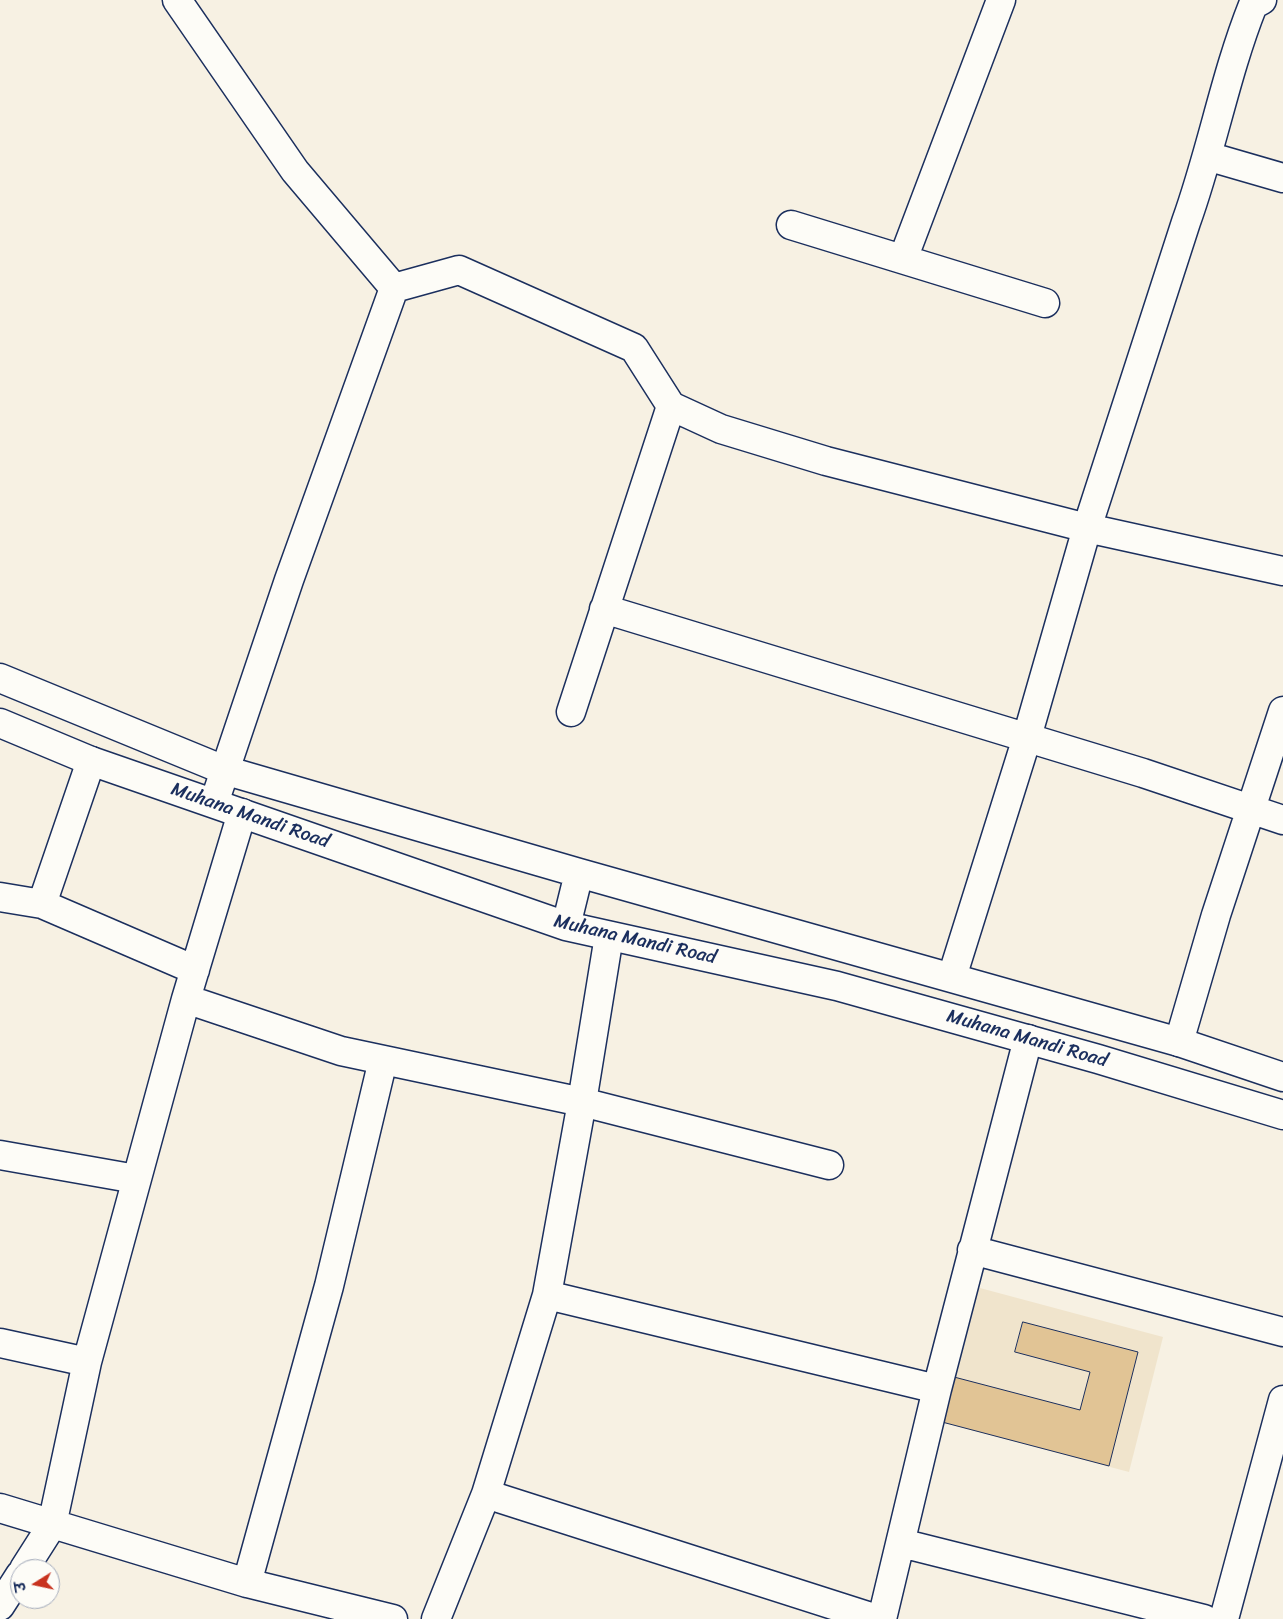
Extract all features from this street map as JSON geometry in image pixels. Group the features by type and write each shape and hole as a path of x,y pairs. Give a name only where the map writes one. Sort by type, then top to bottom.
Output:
{"street":[{"path":"177,0 294,171 394,288"},
{"path":"904,260 1001,0"},
{"path":"952,978 1026,738 1087,528 1199,186 1227,79 1253,5 1262,0"},
{"path":"1207,156 1283,178"},
{"path":"791,224 1045,304"},
{"path":"394,288 459,270 634,348 671,406 720,429 826,461 1087,528 1283,571"},
{"path":"214,803 289,580 394,288"},
{"path":"571,712 671,406"},
{"path":"604,608 1143,773 1283,820"},
{"path":"0,678 224,770 579,873 1179,1042 1283,1076"},
{"path":"1179,1042 1216,915 1283,711"},
{"name":"Muhana Mandi Road","path":"0,723 91,761 566,926 837,986 1028,1039 1283,1115"},
{"path":"42,904 91,761"},
{"path":"30,1559 52,1525 86,1362 194,970 242,813"},
{"path":"566,926 579,873"},
{"path":"0,897 42,904 194,970"},
{"path":"436,1619 486,1494 547,1295 582,1102 609,936"},
{"path":"186,999 341,1051 582,1102 829,1165"},
{"path":"882,1619 937,1389 1028,1039"},
{"path":"247,1583 329,1286 383,1060"},
{"path":"0,1155 136,1179"},
{"path":"972,1250 1283,1332"},
{"path":"547,1295 937,1389"},
{"path":"0,1343 86,1362"},
{"path":"1224,1619 1283,1400"},
{"path":"486,1494 877,1619"},
{"path":"0,1508 247,1583 393,1619"},
{"path":"901,1543 1204,1619"},
{"path":"0,1606 10,1590"}],"shaded area":[{"path":"965,1284 1163,1337 1129,1472 929,1419"}],"building":[{"path":"1023,1322 1138,1352 1109,1466 942,1422 954,1377 1080,1410 1090,1372 1015,1352"}]}
